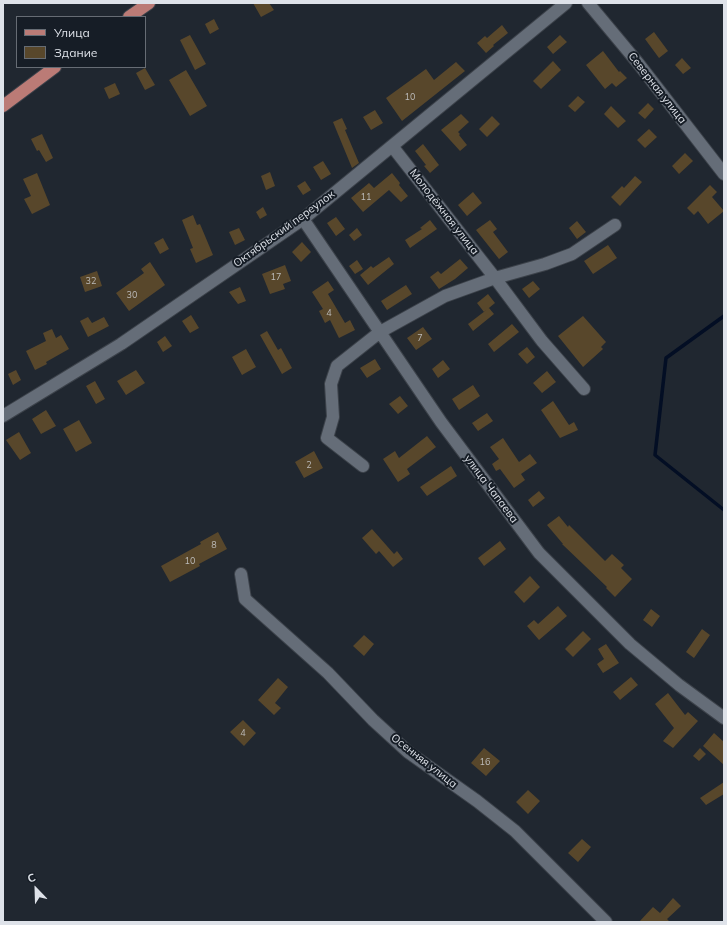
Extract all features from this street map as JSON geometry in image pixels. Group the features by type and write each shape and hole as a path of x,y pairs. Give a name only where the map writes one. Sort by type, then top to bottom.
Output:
{"main road":[{"path":"130,16 149,3"},
{"path":"3,106 54,68"}],"street":[{"name":"Октябрьский переулок","path":"3,416 121,344 302,219 566,3"},
{"name":"Северная улица","path":"588,3 638,63 724,174"},
{"name":"Молодёжная улица","path":"392,146 542,341 584,389"},
{"name":"улица Чапаева","path":"302,219 441,422 539,554 630,644 679,685 724,718"},
{"path":"363,466 327,438 333,417 331,384 337,366 380,332 445,296 495,278 545,264 572,254 615,225"},
{"name":"Осенняя улица","path":"241,574 245,599 328,673 373,720 408,752 477,801 515,831 606,922"}],"building":[{"path":"253,3 269,3 274,10 261,17"},
{"path":"214,19 219,29 210,34 205,24"},
{"path":"502,25 508,33 493,45 494,46 486,53 477,43 485,36 487,38"},
{"path":"654,32 668,51 659,58 645,39"},
{"path":"190,35 206,64 195,70 180,40"},
{"path":"560,35 567,42 553,54 547,47"},
{"path":"603,51 619,72 620,71 627,78 616,87 612,83 605,89 586,65"},
{"path":"682,58 691,68 683,74 675,65"},
{"path":"553,61 561,70 541,89 533,81"},
{"path":"456,62 465,71 402,121 386,98 426,69 434,80"},
{"path":"145,68 155,85 145,90 136,73"},
{"path":"186,70 207,106 190,116 169,80"},
{"path":"115,83 120,94 109,99 104,88"},
{"path":"578,96 585,102 575,112 568,106"},
{"path":"648,103 654,109 645,119 638,113"},
{"path":"611,106 626,121 618,128 604,114"},
{"path":"375,110 383,123 371,130 363,117"},
{"path":"461,114 469,122 458,132 467,145 460,151 441,130"},
{"path":"492,116 500,124 487,137 479,129"},
{"path":"342,118 347,129 345,130 359,163 352,168 333,122"},
{"path":"649,129 657,137 645,148 637,140"},
{"path":"42,134 53,158 46,162 39,150 37,151 31,139"},
{"path":"423,144 439,165 430,173 424,166 426,165 415,151"},
{"path":"685,153 693,161 679,174 672,166"},
{"path":"323,161 331,174 321,180 313,167"},
{"path":"270,172 275,186 266,190 261,176"},
{"path":"37,173 50,205 32,214 24,199 31,196 23,179"},
{"path":"392,173 408,196 401,202 389,190 363,212 351,198 369,183 374,188"},
{"path":"635,176 642,182 620,206 611,197 622,186 624,188"},
{"path":"305,181 311,190 303,195 297,186"},
{"path":"710,185 717,192 712,197 724,211 708,224 698,211 694,215 687,208"},
{"path":"473,192 482,203 467,216 458,205"},
{"path":"263,207 267,215 260,219 256,212"},
{"path":"193,215 197,225 200,224 213,255 196,263 190,249 193,248 182,220"},
{"path":"336,217 345,229 336,236 327,223"},
{"path":"430,220 437,229 410,248 405,240 422,229 420,228"},
{"path":"490,220 497,229 493,232 508,252 499,259 476,230"},
{"path":"577,221 586,232 577,239 569,228"},
{"path":"239,228 245,240 235,245 229,232"},
{"path":"357,228 362,235 354,241 349,235"},
{"path":"163,238 169,249 160,254 154,243"},
{"path":"302,242 311,252 301,262 292,252"},
{"path":"608,245 617,258 593,274 584,261"},
{"path":"389,257 394,264 368,285 360,275 371,266 373,268"},
{"path":"460,259 468,268 455,279 439,289 430,277 438,271 441,274"},
{"path":"357,260 363,269 355,274 349,266"},
{"path":"150,262 165,285 129,311 116,293 144,273 141,269"},
{"path":"285,265 291,281 283,284 285,289 270,294 262,274"},
{"path":"97,271 102,286 85,292 80,277"},
{"path":"328,281 334,290 328,294 345,323 350,320 355,330 339,338 330,320 325,323 319,311 323,309 312,292"},
{"path":"533,281 540,289 529,298 522,289"},
{"path":"406,285 412,294 387,310 381,301"},
{"path":"240,287 246,301 238,304 229,292"},
{"path":"488,294 495,303 484,312 477,303"},
{"path":"489,308 494,314 473,331 468,324"},
{"path":"191,315 199,328 190,333 182,321"},
{"path":"583,316 606,342 601,347 603,349 583,367 558,336"},
{"path":"88,317 92,323 104,317 109,326 88,337 80,321"},
{"path":"512,324 519,332 494,352 488,344"},
{"path":"423,327 432,339 416,350 407,338"},
{"path":"52,329 56,338 61,335 69,349 46,362 47,364 35,370 26,351 46,341 43,333"},
{"path":"267,331 278,350 281,348 292,368 282,374 260,335"},
{"path":"165,336 172,346 163,352 157,342"},
{"path":"527,347 535,357 527,364 518,354"},
{"path":"246,349 256,367 242,375 232,357"},
{"path":"375,359 381,369 367,378 360,368"},
{"path":"443,360 450,369 438,378 432,369"},
{"path":"16,370 21,380 13,385 8,374"},
{"path":"136,370 145,383 126,395 117,381"},
{"path":"547,371 556,382 542,393 533,383"},
{"path":"95,381 105,399 96,404 86,386"},
{"path":"473,385 480,396 459,410 452,399"},
{"path":"400,396 408,406 398,414 389,404"},
{"path":"553,401 569,425 574,422 578,430 560,438 541,410"},
{"path":"46,410 56,426 41,434 32,419"},
{"path":"487,413 493,421 478,431 472,423"},
{"path":"79,420 92,443 76,452 63,429"},
{"path":"19,432 31,453 20,460 6,440"},
{"path":"427,436 436,447 407,469 410,474 398,482 383,459 395,451 399,458"},
{"path":"503,438 519,462 530,454 537,463 521,474 525,480 514,488 500,469 496,471 492,464 499,459 490,447"},
{"path":"314,451 323,468 304,478 295,462"},
{"path":"451,466 457,476 427,496 420,487"},
{"path":"539,491 545,498 533,507 528,500"},
{"path":"559,516 568,527 569,525 605,561 612,554 624,565 621,568 632,579 615,597 606,588 607,587 562,544 547,525"},
{"path":"372,529 394,554 397,551 403,559 393,567 379,551 376,554 362,538"},
{"path":"218,532 227,549 170,582 161,566 201,544 200,542"},
{"path":"500,541 506,549 484,566 478,558"},
{"path":"530,576 540,587 524,603 514,592"},
{"path":"558,606 567,616 539,640 527,626 534,620 538,624"},
{"path":"651,609 660,616 652,627 643,620"},
{"path":"702,629 710,635 694,658 686,652"},
{"path":"583,631 591,639 573,657 565,649"},
{"path":"364,635 374,644 364,656 353,646"},
{"path":"606,644 619,663 603,673 597,664 604,659 598,649"},
{"path":"631,677 638,685 620,700 613,692"},
{"path":"278,678 288,687 275,703 281,708 274,715 258,700"},
{"path":"668,693 685,715 688,712 698,721 673,748 663,741 674,728 655,704"},
{"path":"243,720 256,733 244,746 230,732"},
{"path":"714,733 724,742 724,765 703,746"},
{"path":"484,748 500,761 486,776 471,763"},
{"path":"700,748 706,754 699,761 693,756"},
{"path":"724,782 724,794 706,805 700,798"},
{"path":"528,790 540,801 528,814 516,802"},
{"path":"582,839 591,847 578,862 568,853"},
{"path":"673,898 681,906 667,919 670,922 639,922 653,907 660,913"}],"waterway":[{"path":"724,316 666,358 655,455 724,510"}]}
